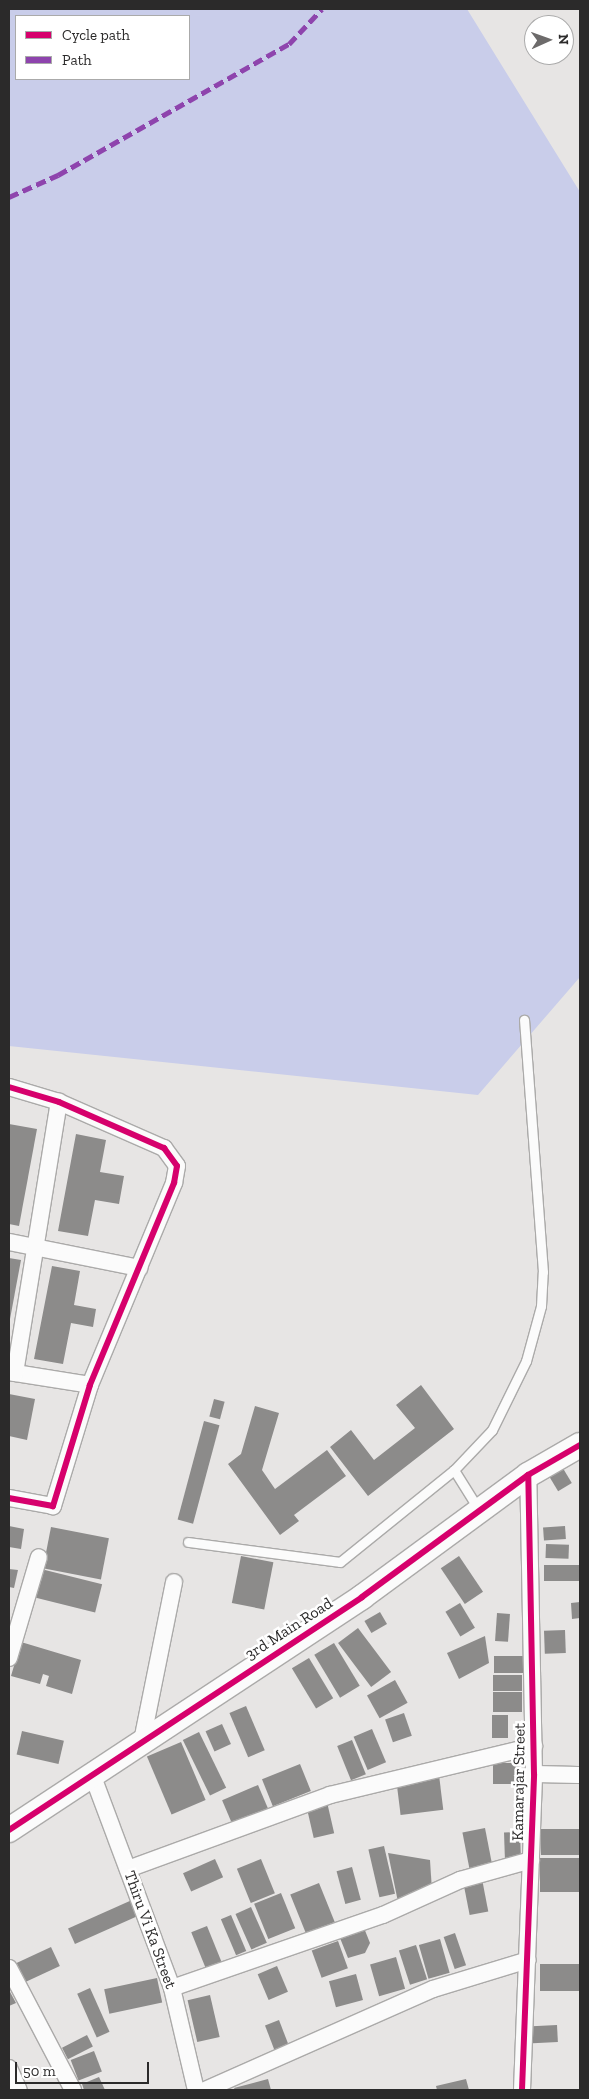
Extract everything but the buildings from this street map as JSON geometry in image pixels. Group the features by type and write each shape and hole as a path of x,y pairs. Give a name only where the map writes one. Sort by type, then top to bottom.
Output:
{"street":[{"path":"9,1087 59,1102 164,1148 175,1159 174,1183 90,1385 53,1506 9,1498"},
{"path":"59,1102 12,1373 90,1385"},
{"path":"9,1242 139,1268"},
{"name":"3rd Main Road","path":"9,1830 362,1597 528,1475 580,1445"},
{"name":"Kamarajar Street","path":"522,2090 534,1774 528,1475"},
{"path":"9,1658 39,1557"},
{"path":"142,1741 174,1582"},
{"path":"128,1869 330,1795 534,1746"},
{"name":"Thiru Vi Ka Street","path":"92,1774 172,1988 196,2090"},
{"path":"534,1774 580,1775"},
{"path":"172,1988 383,1915 460,1880 531,1860"},
{"path":"205,2090 433,1989 528,1960"},
{"path":"10,1972 73,2090"},
{"path":"9,2068 19,2090"}],"lane":[{"path":"188,1542 340,1562 454,1470 492,1430 526,1361 541,1306 543,1272 524,1020"},
{"path":"454,1470 479,1510"}],"shaded area":[{"path":"9,9 467,9 580,192 580,977 478,1095 9,1046"}],"marked path":[{"path":"9,197 58,175 289,44 322,9"}],"cycle path":[{"path":"9,1087 59,1102 164,1148 177,1166 174,1183 90,1385 53,1506 9,1498"},
{"path":"9,1830 362,1597 528,1475 580,1445"},
{"path":"522,2090 534,1774 528,1475"}]}
